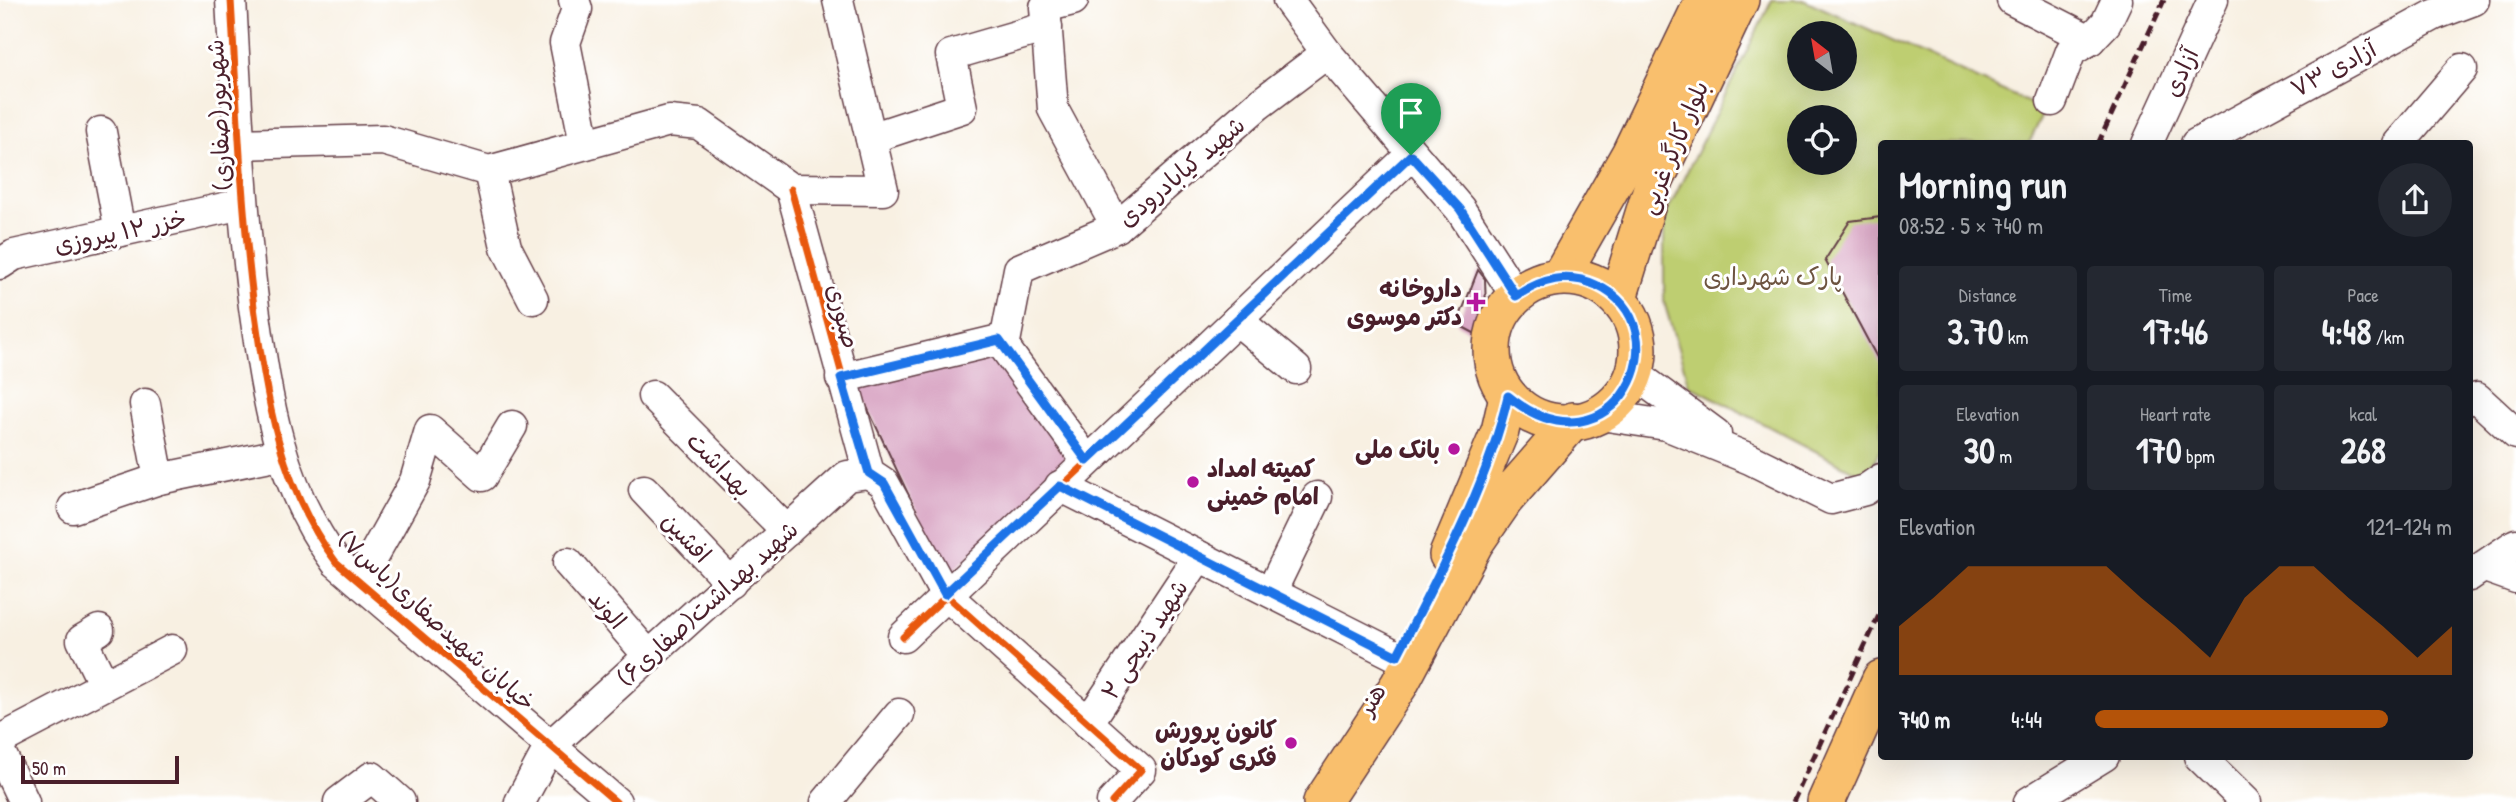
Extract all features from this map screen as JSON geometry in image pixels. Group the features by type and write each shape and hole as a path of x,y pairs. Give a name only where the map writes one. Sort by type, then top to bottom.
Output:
{"main road":[{"name":"بلوار کارگر غربی","path":"1560,277 1630,154 1704,0"},
{"name":"بلوار کارگر غربی","path":"1618,298 1653,185 1740,0"},
{"path":"1560,277 1584,280 1618,298 1635,328 1638,356 1634,374 1612,407 1587,418 1558,423 1530,414 1508,396 1497,377 1492,355 1494,333 1502,313 1516,296 1537,283 1560,277"},
{"name":"هنر","path":"1303,802 1346,742 1397,656 1447,558 1500,431 1508,396"},
{"path":"1322,802 1399,685 1462,566 1505,499 1587,418"},
{"path":"1826,802 1878,686"}],"street":[{"name":"شهریور(صفاری)","path":"231,0 243,216"},
{"path":"574,0 577,9 565,43 585,144"},
{"path":"239,144 383,140 489,171 669,121 699,124 791,189 883,190 838,0"},
{"path":"1073,0 1045,7 1054,109 1117,227"},
{"path":"1288,0 1327,53 1411,155 1460,209 1516,296"},
{"path":"2012,0 2090,40"},
{"path":"2052,101 2071,51 2090,40 2106,23 2117,0"},
{"name":"آزادی","path":"2149,140 2213,0"},
{"name":"آزادی ۷۳","path":"2203,140 2434,15 2474,0"},
{"path":"871,138 962,108 951,55 1047,27"},
{"name":"شهید کیابادرودی","path":"1004,347 1018,269 1117,227 1258,105 1327,53"},
{"path":"2405,140 2462,69"},
{"path":"101,132 120,231"},
{"path":"903,637 945,594 1411,155"},
{"path":"489,171 506,247 533,299"},
{"name":"صبوری","path":"791,189 869,473 884,483 945,594 1140,769 1112,802"},
{"name":"خزر ۱۲ پیروزی","path":"0,264 14,255 120,231 243,216"},
{"name":"خیابان شهیدصفاری(یاس۷)","path":"243,216 263,370 280,454 312,529 336,562 615,802"},
{"path":"1237,320 1296,369"},
{"path":"841,378 999,340 1087,461"},
{"path":"1634,374 1750,458"},
{"name":"بهداشت","path":"653,396 787,531"},
{"path":"2477,398 2516,434"},
{"path":"145,404 159,479"},
{"path":"1587,418 1666,425 1750,458 1831,499 1873,485"},
{"path":"359,581 415,481 430,430 482,476 512,426"},
{"path":"73,508 159,479 280,454"},
{"name":"شهید بهداشت(صفاری۶)","path":"520,802 550,746 847,476 869,473"},
{"path":"1060,486 1397,656"},
{"name":"افشین","path":"644,490 731,583"},
{"path":"1271,592 1317,497"},
{"path":"2477,571 2516,544"},
{"name":"شهید ذبیحی ۲","path":"1088,723 1199,556"},
{"name":"الوند","path":"568,564 648,655"},
{"path":"2477,571 2516,578"},
{"path":"99,630 82,640 104,685"},
{"path":"0,740 172,650"},
{"path":"826,802 899,714"},
{"path":"0,752 24,802"},
{"path":"2029,802 2097,760"},
{"path":"2203,760 2246,802"},
{"path":"339,802 372,777 400,802"}],"green space":[{"name":"پارک شهرداری","path":"1772,0 1805,0 1851,21 1787,21 1787,91 1857,91 1857,24 2045,110 2030,140 1878,140 1878,454 1867,478 1689,385 1664,302 1664,218"}],"building":[{"path":"1878,217 1878,359 1825,260 1850,221"},
{"name":"داروخانه دکتر موسوی","path":"1478,270 1485,279 1487,340 1457,324"},
{"path":"995,352 1074,463 947,576 857,386"}],"railway":[{"path":"2100,140 2164,0"},
{"path":"1793,802 1878,618"}],"cycle path":[{"path":"231,0 243,192 254,307 264,375 278,440 301,503 336,562 616,802"},
{"path":"903,637 1411,155"},
{"path":"791,189 869,473 884,483 945,594 1141,770 1112,802"}],"place":[{"name":"داروخانه دکتر موسوی","path":"1476,302"},
{"name":"بانک ملی","path":"1454,449"},
{"name":"کمیته امداد امام خمینی","path":"1193,482"},
{"name":"کانون پرورش فکری کودکان","path":"1291,743"}],"route":[{"path":"1411,155 1460,209 1516,296 1537,283 1560,277 1584,280 1606,290 1618,298 1635,328 1638,356 1630,384 1612,407 1601,415 1586,420 1558,423 1530,414 1508,396 1500,431 1447,558 1397,656 1060,486 945,594 884,483 869,473 841,378 999,340 1087,461 1411,155"}]}
